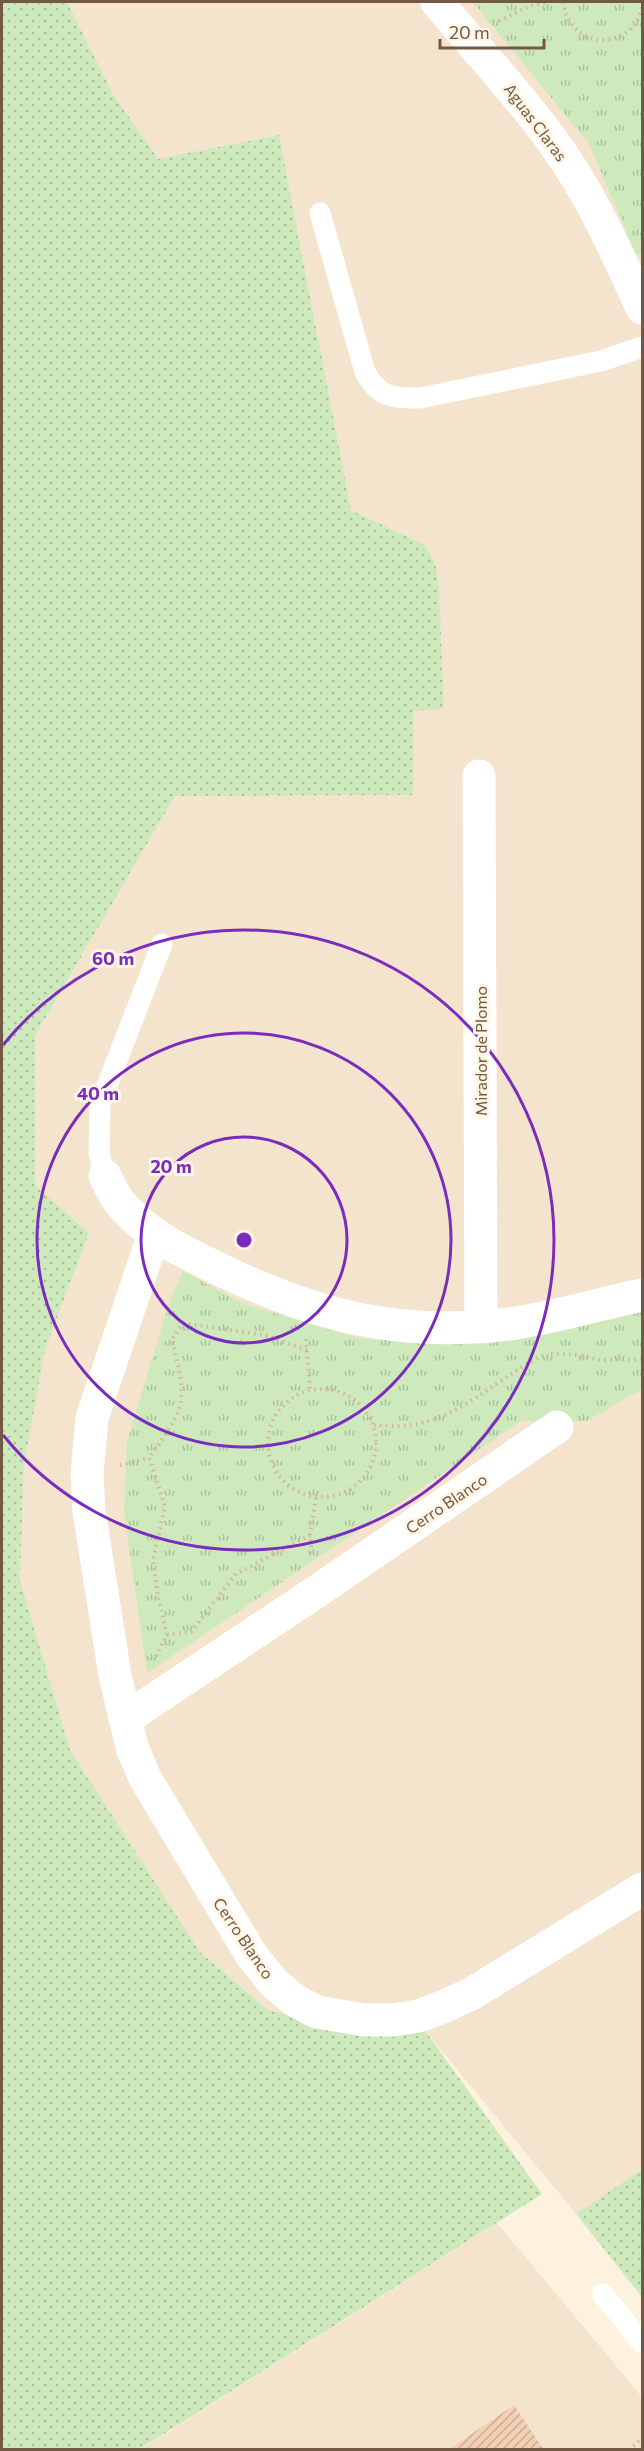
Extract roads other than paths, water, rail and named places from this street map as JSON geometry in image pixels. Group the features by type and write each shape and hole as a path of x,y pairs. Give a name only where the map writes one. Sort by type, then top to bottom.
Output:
{"street":[{"name":"Aguas Claras","path":"437,2 511,87 555,144 630,261 642,308"},
{"name":"Mirador de Plomo","path":"479,776 481,1326"},
{"path":"105,1176 118,1200 154,1234 213,1267 304,1305 365,1322 402,1326 481,1326 511,1323 642,1295"},
{"name":"Cerro Blanco","path":"154,1234 92,1418 87,1474 91,1522 115,1675 132,1748 145,1778 252,1956 274,1983 294,2000 317,2013 365,2020 393,2020 419,2016 471,1994 642,1889"},
{"name":"Cerro Blanco","path":"125,1719 316,1593 557,1427"}],"lane":[{"path":"320,213 365,372 372,385 382,393 398,398 420,398 601,361 642,347"},
{"path":"105,1176 99,1153 100,1104 162,944"},
{"path":"603,2294 642,2343"}]}
